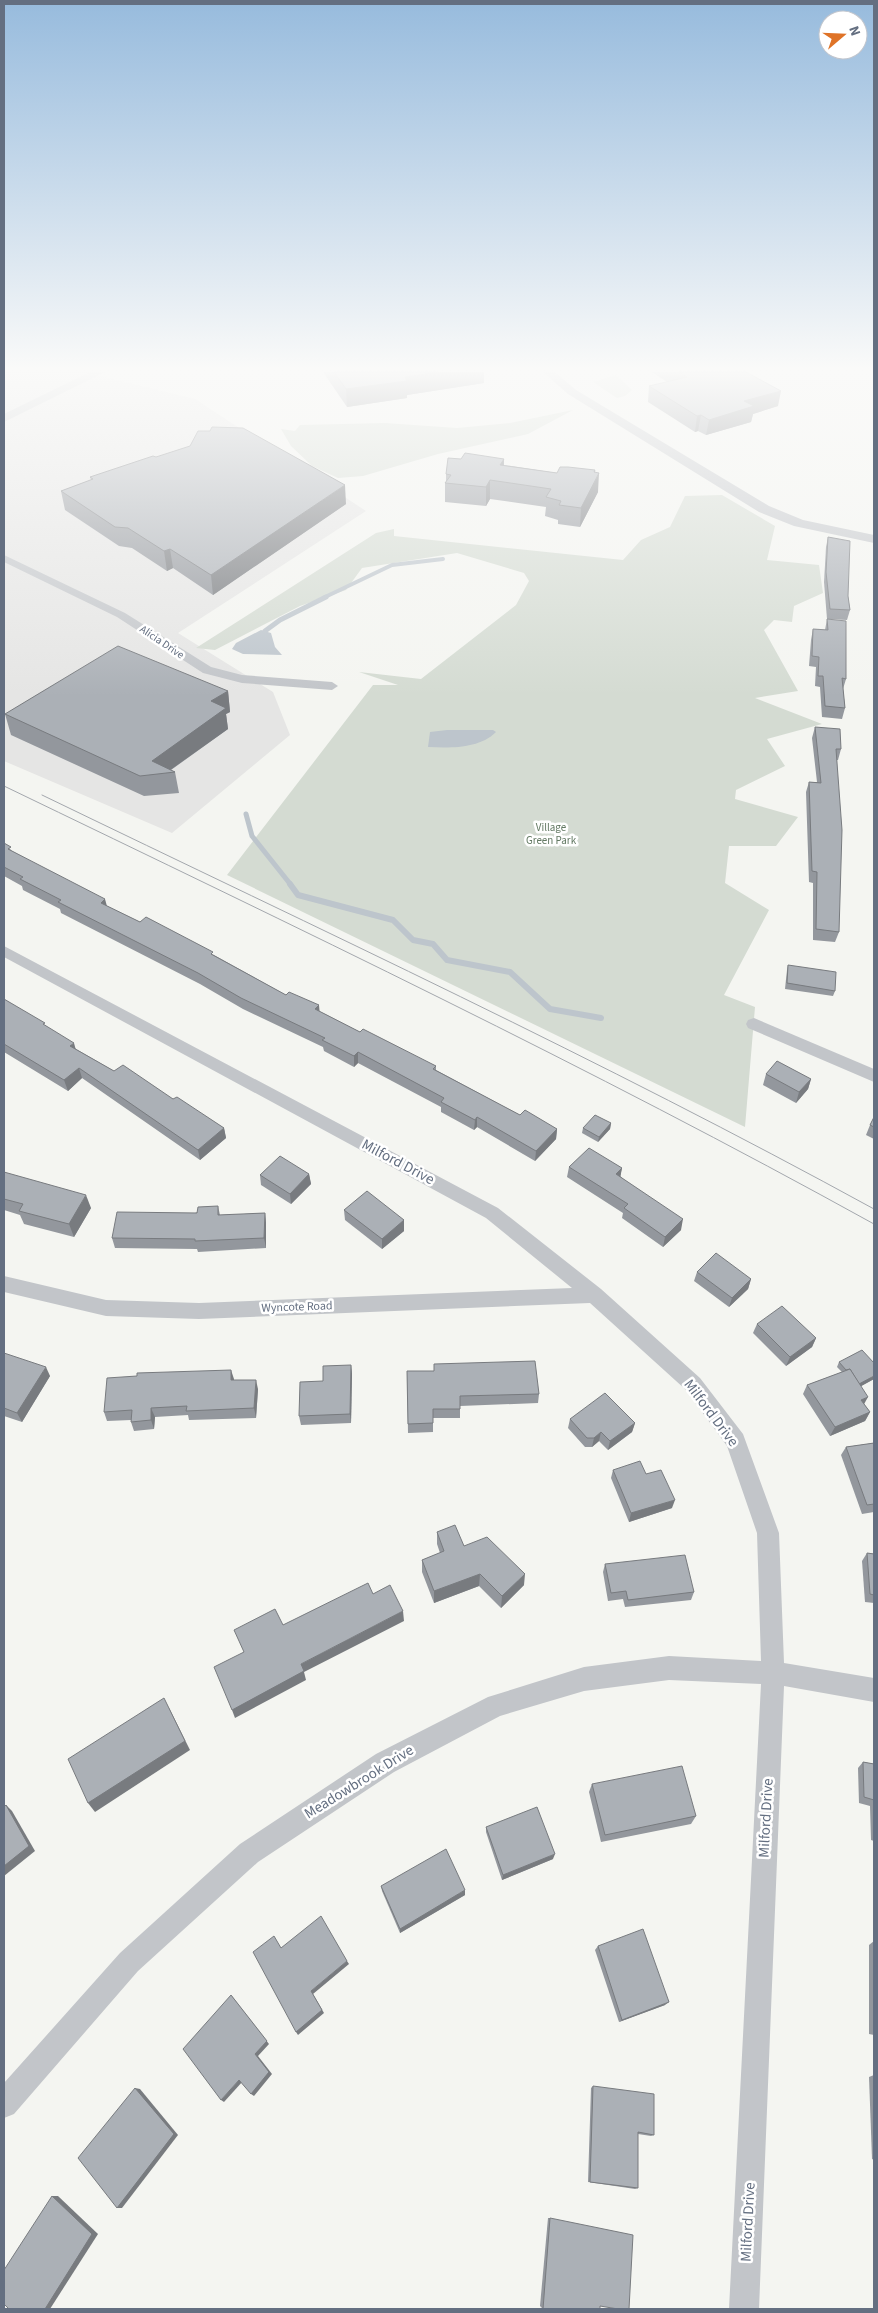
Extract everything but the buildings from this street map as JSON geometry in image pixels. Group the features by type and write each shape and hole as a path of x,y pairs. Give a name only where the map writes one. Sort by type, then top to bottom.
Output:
{"street":[{"path":"716,480 764,509 799,523 874,539"},
{"name":"Alicia Drive","path":"4,558 121,615 207,670 242,679 332,686"},
{"name":"Milford Drive","path":"4,951 492,1213 594,1294 693,1384 736,1440 768,1533 773,1673 744,2309"},
{"path":"754,1024 874,1076"},
{"name":"Wyncote Road","path":"4,1284 106,1308 190,1311 594,1294"},
{"name":"Meadowbrook Drive","path":"4,2104 129,1962 242,1859 385,1763 496,1706 584,1679 669,1668 773,1673 874,1690"}],"shaded area":[{"path":"4,480 319,480 366,511 178,633 273,692 290,735 172,833 4,761"},
{"path":"261,630 271,633 275,647 282,655 243,654 232,649 236,643"},
{"path":"493,730 496,732 481,742 464,746 428,747 430,732"}],"green space":[{"name":"Village Green Park","path":"722,495 775,526 767,560 819,565 823,593 794,606 792,622 774,620 764,630 798,691 755,698 822,724 767,739 785,766 736,790 735,799 798,817 776,846 729,846 725,883 769,910 724,995 755,1007 745,1127 227,875 373,685 398,685 359,672 421,679 516,605 529,581 524,573 457,553 362,568 346,590 300,606 215,650 196,648 376,533 394,529 394,536 623,560 641,540 670,527 685,496"}],"waterway":[{"path":"323,598 392,565 443,559"},
{"path":"265,631 280,620 326,597"},
{"path":"246,814 252,836 291,885"},
{"path":"290,884 298,895 393,920 413,940 433,944 447,960 510,972 550,1009 601,1018"}],"tram line":[{"path":"4,786 442,999 659,1109 874,1224"},
{"path":"42,795 565,1048 772,1154 874,1209"}]}
